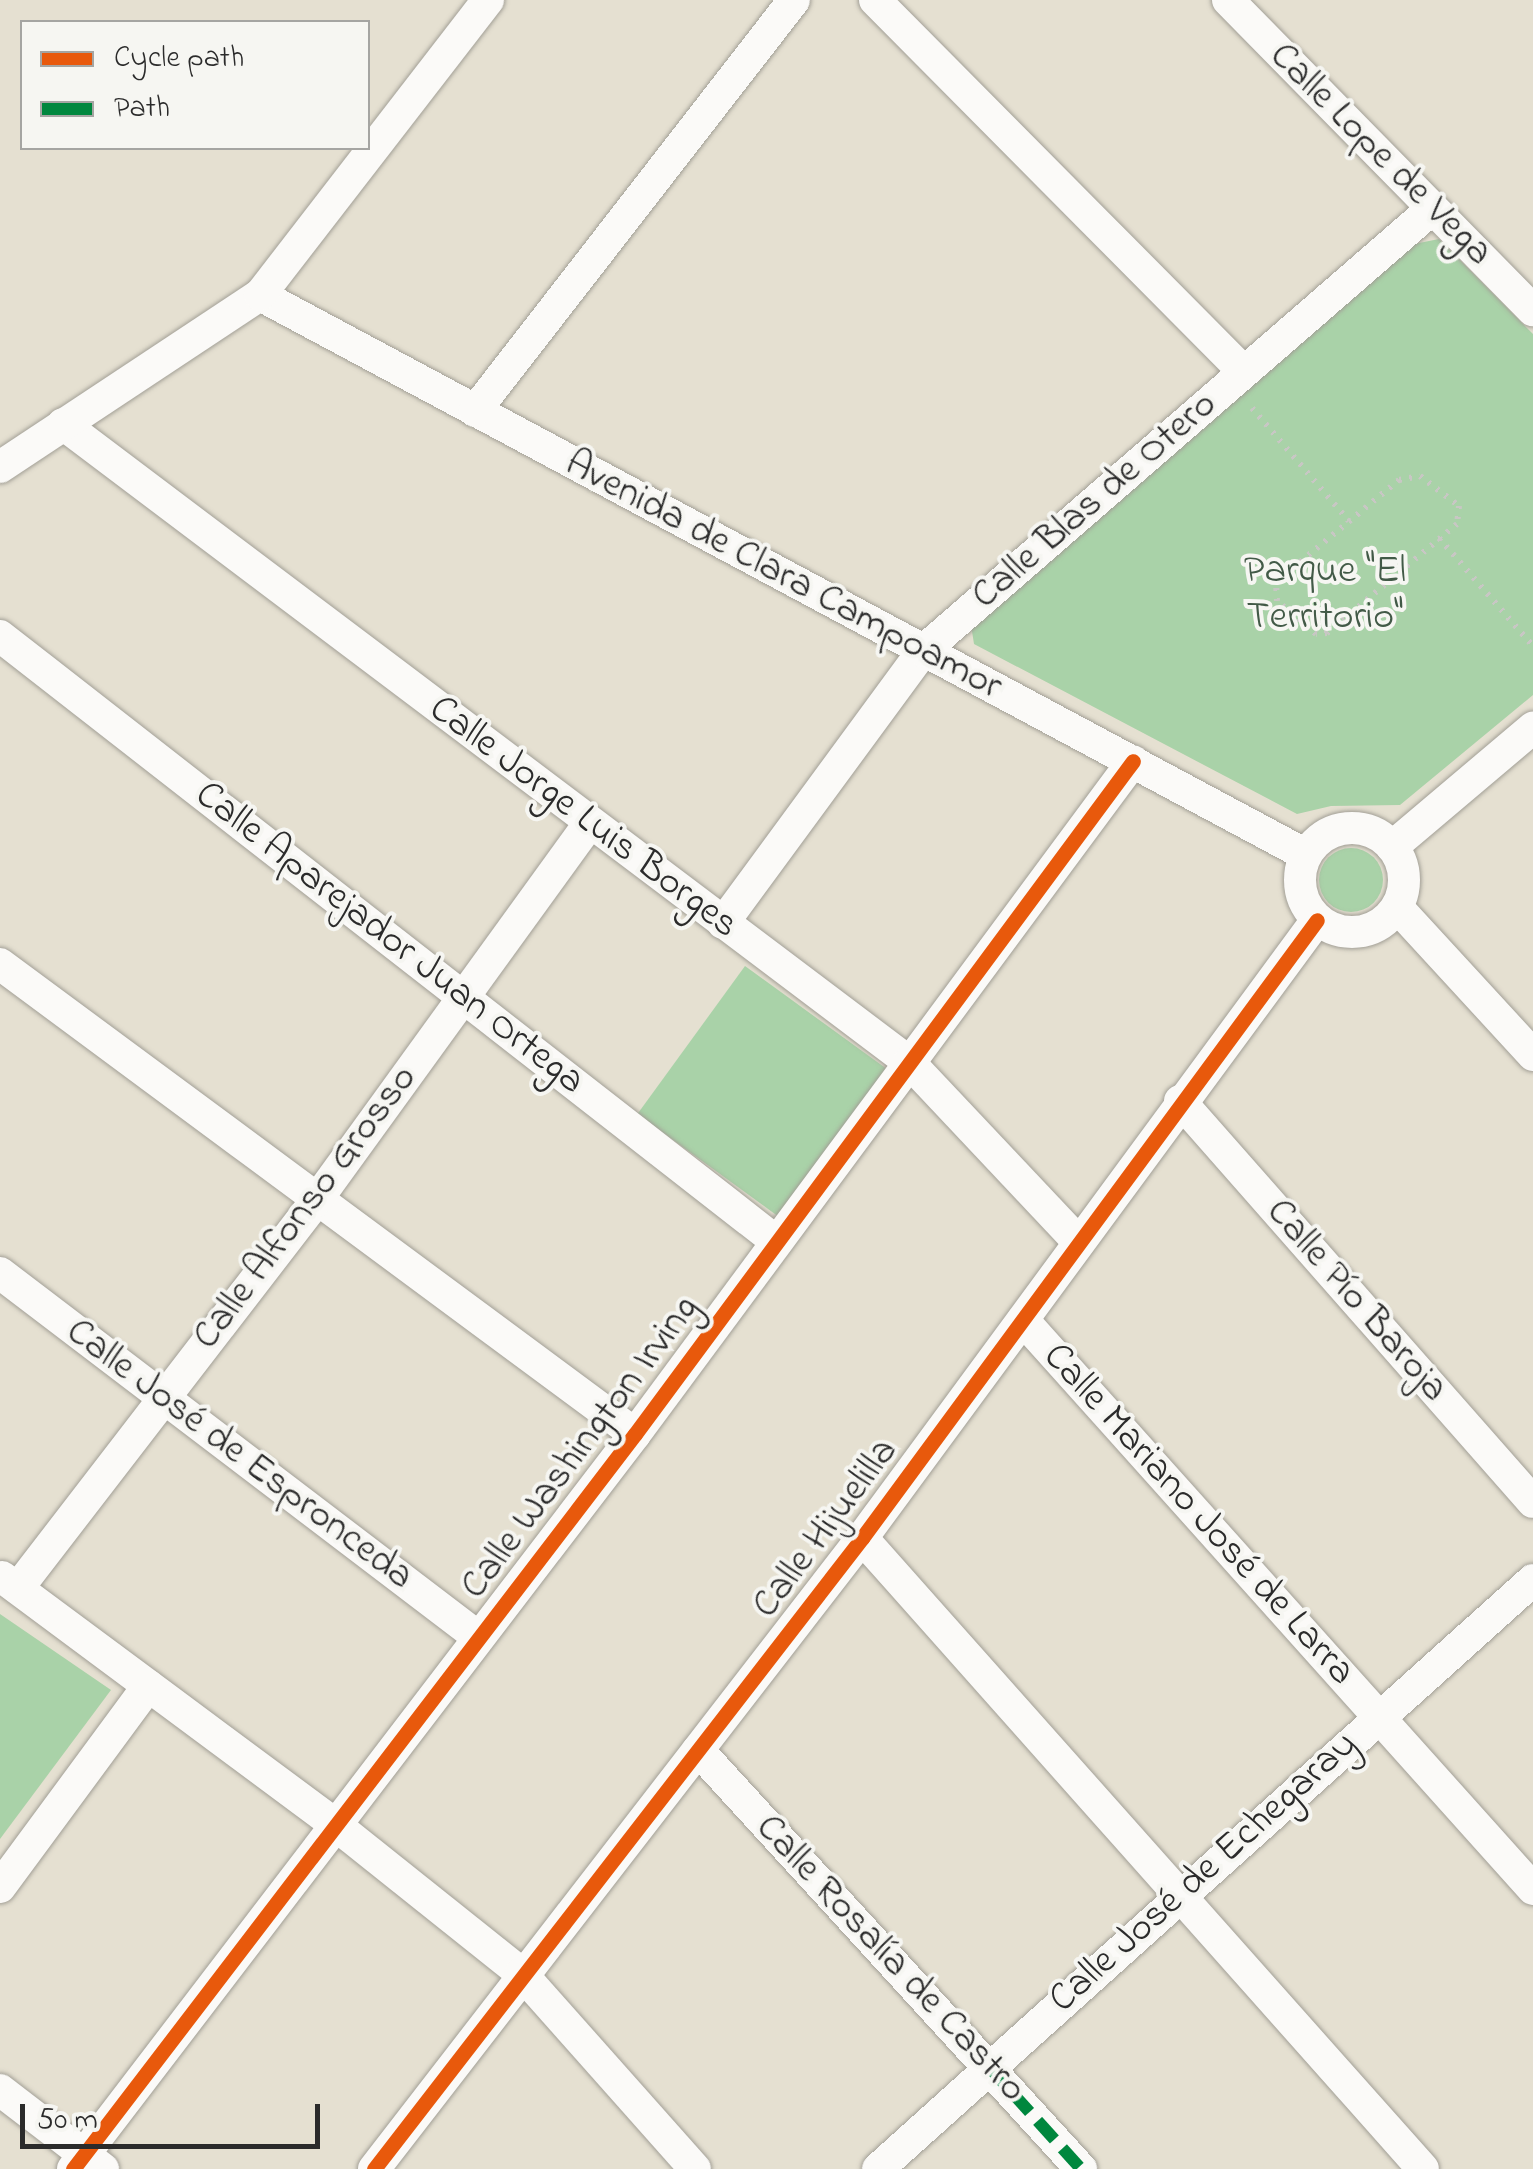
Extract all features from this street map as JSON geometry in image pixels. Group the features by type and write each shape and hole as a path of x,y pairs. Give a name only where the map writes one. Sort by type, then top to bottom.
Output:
{"street":[{"path":"0,467 260,295 488,0"},
{"path":"475,412 794,0"},
{"path":"875,0 1237,377"},
{"name":"Calle Lope de Vega","path":"1228,0 1533,310"},
{"name":"Calle Blas de Otero","path":"723,924 923,651 1432,209"},
{"name":"Avenida de Clara Campoamor","path":"260,295 1306,855"},
{"name":"Calle Jorge Luis Borges","path":"63,424 909,1062 1078,1240"},
{"name":"Calle Aparejador Juan Ortega","path":"0,636 777,1242"},
{"path":"1392,847 1533,728"},
{"name":"Calle Washington Irving","path":"87,2164 333,1823 635,1434 1134,762"},
{"name":"Calle Alfonso Grosso","path":"9,1582 164,1399 316,1201 589,824"},
{"path":"1347,828 1364,830 1392,847 1404,877 1396,908 1360,932 1317,920 1300,889 1306,855 1316,842 1347,828"},
{"path":"1396,908 1533,1056"},
{"name":"Calle Hijuelilla","path":"375,2168 521,1973 862,1538 1180,1101 1317,920"},
{"path":"0,964 635,1434"},
{"name":"Calle Pío Baroja","path":"1180,1101 1533,1502"},
{"name":"Calle José de Espronceda","path":"0,1273 478,1637"},
{"name":"Calle Mariano José de Larra","path":"1023,1320 1378,1718 1527,1869"},
{"path":"862,1538 1176,1898 1423,2169"},
{"name":"Calle José de Echegaray","path":"878,2169 988,2066 1533,1580"},
{"path":"9,1582 333,1823 521,1973 695,2169"},
{"path":"0,1887 148,1686"},
{"name":"Calle Rosalía de Castro","path":"698,1750 1081,2169"},
{"path":"0,2090 87,2164"}],"path":[{"path":"1237,377 1349,521"},
{"path":"1420,476 1459,506 1456,524 1327,633 1316,634 1277,601 1276,582 1349,521 1398,480 1420,476"},
{"path":"1439,538 1533,646"}],"green space":[{"name":"Parque \"El Territorio\"","path":"1439,239 1533,334 1533,695 1400,805 1331,806 1297,814 974,644 971,625 1414,244"},
{"path":"1351,848 1373,858 1383,880 1373,902 1351,912 1329,902 1319,880 1329,858"},
{"path":"745,966 887,1069 779,1217 637,1114"},
{"path":"0,1614 111,1690 0,1839"}],"marked path":[{"path":"988,2066 1081,2169"}],"cycle path":[{"path":"73,2169 635,1434 1133,761"},
{"path":"374,2169 862,1538 1317,920"}]}
